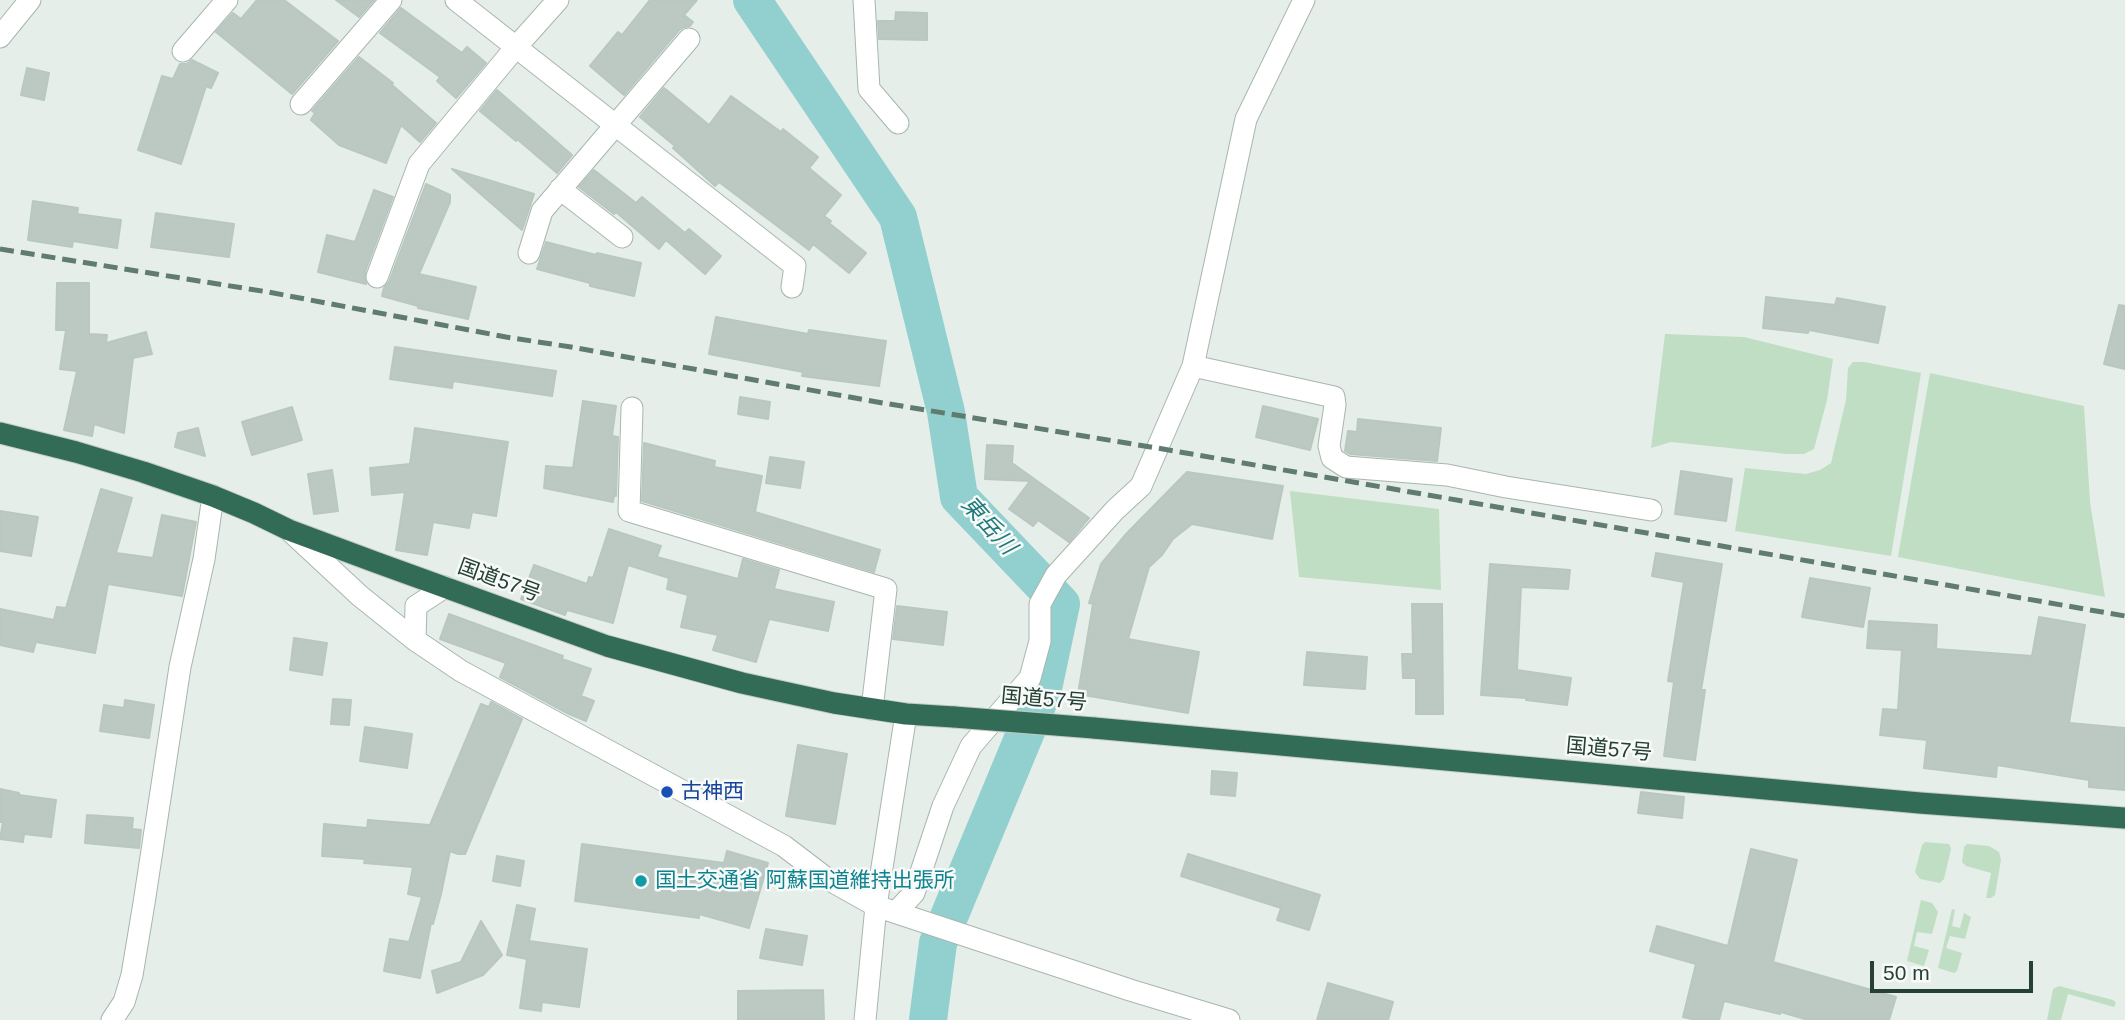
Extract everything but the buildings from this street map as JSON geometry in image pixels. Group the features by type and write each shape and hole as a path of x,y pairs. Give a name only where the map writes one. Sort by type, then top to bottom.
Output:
{"highway":[{"name":"国道57号","path":"0,433 130,468 213,496 289,530 607,646 742,683 834,703 905,713 1920,803 2125,818"}],"street":[{"path":"0,37 30,0"},
{"path":"183,51 227,0"},
{"path":"301,104 391,0"},
{"path":"456,0 795,266 792,287"},
{"path":"377,277 419,164 558,0"},
{"path":"864,0 869,89 898,123"},
{"path":"895,912 914,893 943,806 971,746 1030,678 1040,641 1040,604 1056,575 1115,510 1141,486 1194,366 1246,119 1304,0"},
{"path":"529,253 542,211 689,39"},
{"path":"560,189 622,237"},
{"path":"1194,366 1334,397 1329,446 1332,458 1346,467 1447,475 1651,510"},
{"path":"632,408 629,511 886,589 872,709"},
{"path":"112,1020 124,1002 132,975 180,667 204,559 213,496"},
{"path":"289,530 360,596 415,640 461,671 785,846 825,878 895,912 1204,1016 1229,1020"},
{"path":"415,640 416,606 445,587"},
{"path":"865,1020 895,912 905,713"}],"green space":[{"path":"1665,334 1744,337 1833,359 1827,400 1814,449 1804,454 1787,454 1671,442 1651,448"},
{"path":"1853,362 1921,373 1891,556 1735,531 1745,468 1806,474 1831,463 1846,400 1848,368"},
{"path":"1930,373 2084,406 2090,502 2105,597 1898,557"},
{"path":"1290,491 1439,509 1441,590 1299,577"},
{"path":"1925,842 1949,844 1951,849 1944,879 1940,883 1920,879 1915,872"},
{"path":"1967,844 1989,846 1999,852 2001,860 1995,895 1991,898 1986,898 1991,873 1966,866 1962,862"},
{"path":"1921,900 1932,903 1938,912 1932,934 1917,932 1914,946 1929,950 1924,966 1907,961"},
{"path":"1952,909 1955,910 1952,926 1960,928 1964,913 1971,917 1965,939 1950,936 1946,948 1962,953 1954,973 1938,968"},
{"path":"2059,986 2116,1003 2114,1007 2068,994 2061,1020 2047,1020 2053,989"}],"waterway":[{"name":"東岳川","path":"752,0 898,217 946,412 959,497 1061,604 1042,693 938,943 928,1020"}],"railway":[{"path":"0,249 268,292 877,402 2125,616"}],"place":[{"name":"古神西","path":"667,792"},
{"name":"国土交通省 阿蘇国道維持出張所","path":"641,881"}]}
